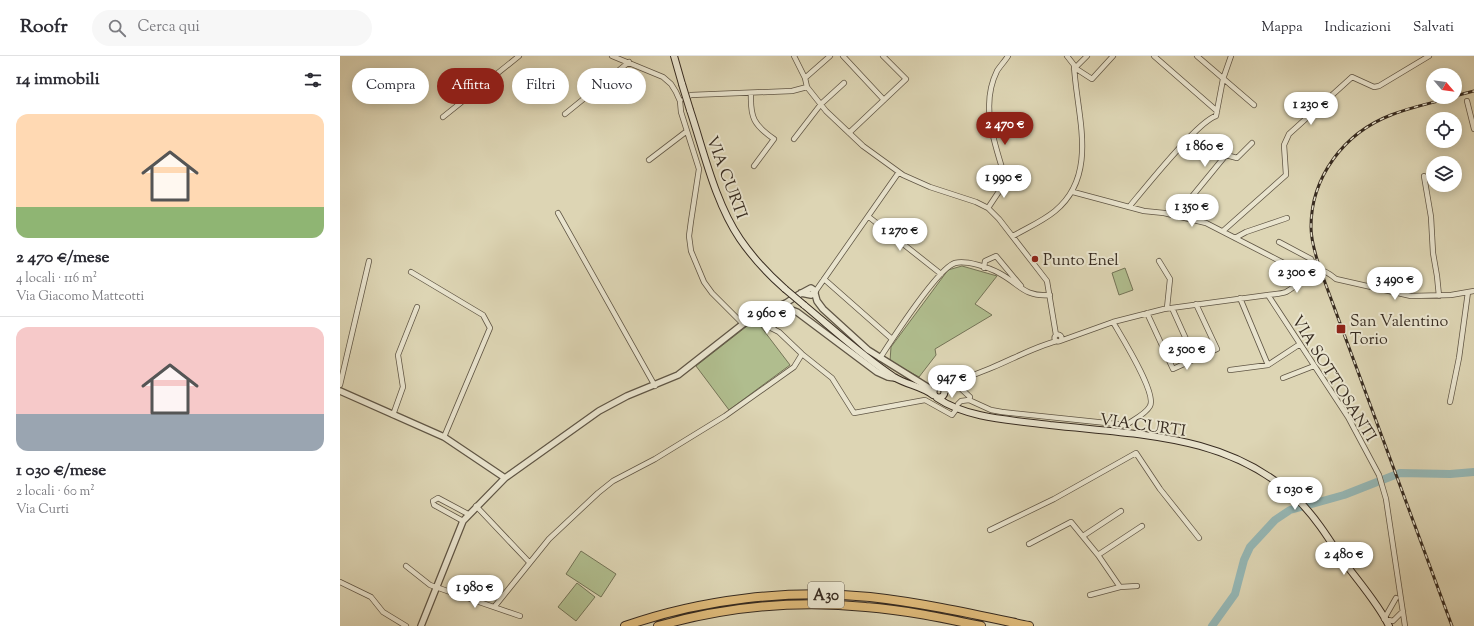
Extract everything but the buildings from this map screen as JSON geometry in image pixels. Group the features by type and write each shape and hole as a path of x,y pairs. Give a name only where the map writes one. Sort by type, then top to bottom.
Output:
{"highway":[{"name":"A30","path":"625,626 674,612 722,602 770,597 820,595 870,597 913,603 1029,626"},
{"name":"A30","path":"658,626 701,615 772,606 843,605 911,612 980,626"}],"main road":[{"name":"VIA CURTI","path":"674,56 690,110 724,211 739,238 759,265 804,305 896,378 926,388 941,391"},
{"name":"VIA CURTI","path":"926,388 935,396 949,404 987,416 1173,438 1209,448 1246,463 1289,492 1314,518 1389,626"},
{"path":"933,390 941,391 942,397 935,396 933,390"},
{"path":"941,391 949,404"}],"street":[{"path":"443,117 519,56"},
{"path":"612,56 663,77 671,84 680,101 680,112 699,169 690,221 691,251 704,282 712,293 743,324"},
{"path":"794,56 805,78 807,87 821,104 863,146 900,172 930,187 966,198 988,208 1013,236 1047,281 1054,324 1058,337"},
{"path":"805,78 830,56"},
{"path":"843,56 884,100"},
{"path":"849,133 906,79 883,56"},
{"path":"988,208 1006,181 988,114 989,101 997,71 1008,56"},
{"path":"1013,236 1054,212 1072,192 1083,153 1083,128 1074,64 1067,56"},
{"path":"1075,69 1087,56"},
{"path":"1075,69 1092,79 1113,56"},
{"path":"1154,56 1217,112"},
{"path":"1197,56 1254,105"},
{"path":"1129,207 1196,131 1210,117 1216,116 1223,79 1231,56"},
{"path":"1223,231 1286,174 1284,145 1289,134 1352,77 1374,87 1379,86 1428,56"},
{"path":"565,114 629,62"},
{"path":"794,139 821,104 844,83"},
{"path":"680,101 691,95 792,92 807,87"},
{"path":"751,93 750,110 757,126 774,139 754,166"},
{"path":"1467,101 1474,128"},
{"path":"649,160 687,131"},
{"path":"1176,216 1226,155 1231,155 1237,158 1252,143"},
{"path":"421,626 463,521 468,514 505,478 599,411 627,396 655,386 678,374 743,324 786,303 801,293 811,295 812,290 823,280 900,172"},
{"path":"1424,176 1431,217 1438,296"},
{"path":"1072,192 1129,207 1206,223 1307,275"},
{"path":"558,213 655,386"},
{"path":"869,217 941,274"},
{"path":"1235,238 1246,232 1288,218"},
{"path":"1279,242 1311,259 1318,270"},
{"path":"984,268 985,261 996,256 1023,290"},
{"path":"340,385 368,261"},
{"path":"1159,261 1170,279 1170,308 1195,359"},
{"path":"880,358 892,339 947,267 962,262 998,272 1023,290 1034,295 1050,295"},
{"path":"941,391 966,378 1048,344 1058,337 1069,337 1113,322 1170,308 1268,295 1287,291 1307,275 1318,270 1326,271 1336,279 1368,288 1411,296 1438,296 1474,291"},
{"path":"411,272 483,315 490,328 444,437"},
{"path":"823,280 892,339"},
{"name":"VIA CURTI","path":"812,290 817,301 829,315 868,350 926,388"},
{"path":"1450,402 1459,358 1468,292"},
{"name":"VIA SOTTOSANTI","path":"1268,295 1348,417 1379,475 1405,626"},
{"path":"1240,298 1268,365"},
{"path":"769,327 776,321 786,303"},
{"path":"1147,313 1173,369 1216,349 1196,304"},
{"path":"394,415 403,387 398,355 418,307"},
{"path":"782,310 788,309 797,312 877,372 888,377 896,378"},
{"path":"767,312 775,315 779,332"},
{"path":"762,323 761,319 767,312"},
{"path":"752,319 779,332 802,354 832,378 854,413 902,406 920,400 925,400 952,415 955,411"},
{"path":"958,404 961,401 970,400 991,410 1002,412 1126,426 1147,410 1152,401 1151,393 1113,322"},
{"path":"1230,370 1268,365 1300,344"},
{"path":"495,606 549,539 598,492 612,481 661,455 725,416 794,367 802,354"},
{"path":"1283,378 1314,366"},
{"path":"954,385 968,394 970,400"},
{"path":"340,391 444,437 505,478"},
{"path":"990,530 1054,499 1136,454 1160,489 1199,538"},
{"path":"463,521 434,505 433,501 438,498 468,514"},
{"path":"476,506 529,562"},
{"path":"1083,536 1121,511"},
{"path":"1029,544 1071,522 1120,587"},
{"path":"1098,556 1142,526"},
{"path":"406,566 423,580 436,587 495,606 520,616"},
{"path":"340,582 371,597 383,612 406,626"},
{"path":"1090,595 1120,587 1137,586"},
{"path":"1396,598 1384,619 1393,621 1402,611"}],"green space":[{"path":"962,266 997,276 975,304 992,315 935,349 936,355 919,377 890,361 891,347 948,270"},
{"path":"1125,268 1133,290 1119,295 1112,273"},
{"path":"751,323 758,323 790,365 729,410 696,366"},
{"path":"581,551 616,574 601,597 566,574"},
{"path":"577,583 595,597 576,621 558,607"}],"waterway":[{"path":"1212,626 1235,594 1244,560 1250,547 1275,520 1290,510 1344,495 1400,473 1450,474 1474,472"}],"railway":[{"path":"1462,94 1474,91"},
{"path":"1426,104 1391,115 1374,123 1345,145 1333,159 1324,174 1317,191 1313,209 1311,233 1315,254 1320,269 1452,626"}],"place":[{"name":"Punto Enel","path":"1035,259"},
{"name":"San Valentino Torio","path":"1341,329"}]}
